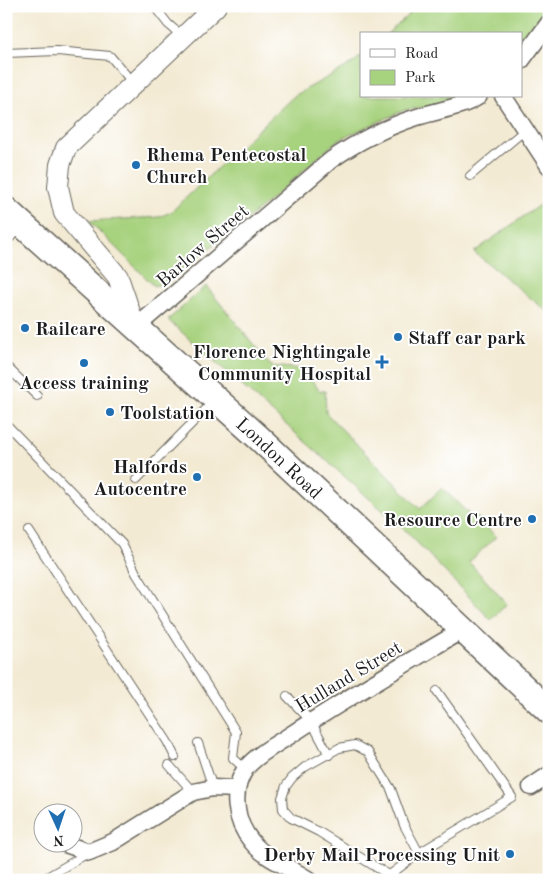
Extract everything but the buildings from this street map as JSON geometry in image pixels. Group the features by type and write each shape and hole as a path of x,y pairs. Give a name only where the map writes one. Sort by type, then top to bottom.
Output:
{"main road":[{"name":"London Road","path":"15,217 135,328 216,399 545,704"}],"street":[{"path":"135,328 118,277 64,213 60,199 58,175 63,151 216,6"},
{"path":"522,60 549,23"},
{"name":"Barlow Street","path":"135,328 331,160 352,145 397,124 450,109 475,98"},
{"path":"504,98 549,166"},
{"name":"Hulland Street","path":"249,765 311,722 464,629"},
{"path":"249,765 236,789 235,804 250,841 268,857 309,880"},
{"path":"531,786 549,775"},
{"path":"82,850 89,852 112,842 193,792 213,788 236,789"}],"lane":[{"path":"154,6 168,24 183,37"},
{"path":"6,53 56,51 110,56 134,84"},
{"path":"470,176 525,130"},
{"path":"6,242 15,217"},
{"path":"6,366 37,396"},
{"path":"136,480 216,399"},
{"path":"6,424 122,544 136,573 236,732 233,758 249,765"},
{"path":"29,531 167,740 175,757"},
{"path":"419,853 404,825 391,789 368,752 355,745 339,748 305,767 286,786 282,798 283,810 291,818 319,832 386,877 419,853 512,797 437,691"},
{"path":"286,696 311,722 329,755"},
{"path":"198,743 213,788"},
{"path":"169,765 193,792"},
{"path":"42,880 89,852"}],"green space":[{"path":"418,6 549,6 522,46 522,32 389,32"},
{"path":"360,57 360,98 451,98 432,106 405,110 338,140 261,208 165,283 154,286 89,221 159,217 171,212 294,96 353,63"},
{"path":"549,198 549,313 474,252"},
{"path":"206,286 271,366 302,369 320,391 325,391 326,413 420,509 442,488 471,516 479,518 496,537 469,562 507,604 491,620 407,532 168,320"}],"place":[{"name":"Rhema Pentecostal Church","path":"136,165"},
{"name":"Railcare","path":"25,328"},
{"name":"Staff car park","path":"398,337"},
{"name":"Florence Nightingale Community Hospital","path":"382,362"},
{"name":"Access training","path":"84,363"},
{"name":"Toolstation","path":"110,412"},
{"name":"Halfords Autocentre","path":"197,477"},
{"name":"Resource Centre","path":"532,519"},
{"name":"Derby Mail Processing Unit","path":"510,854"}]}
